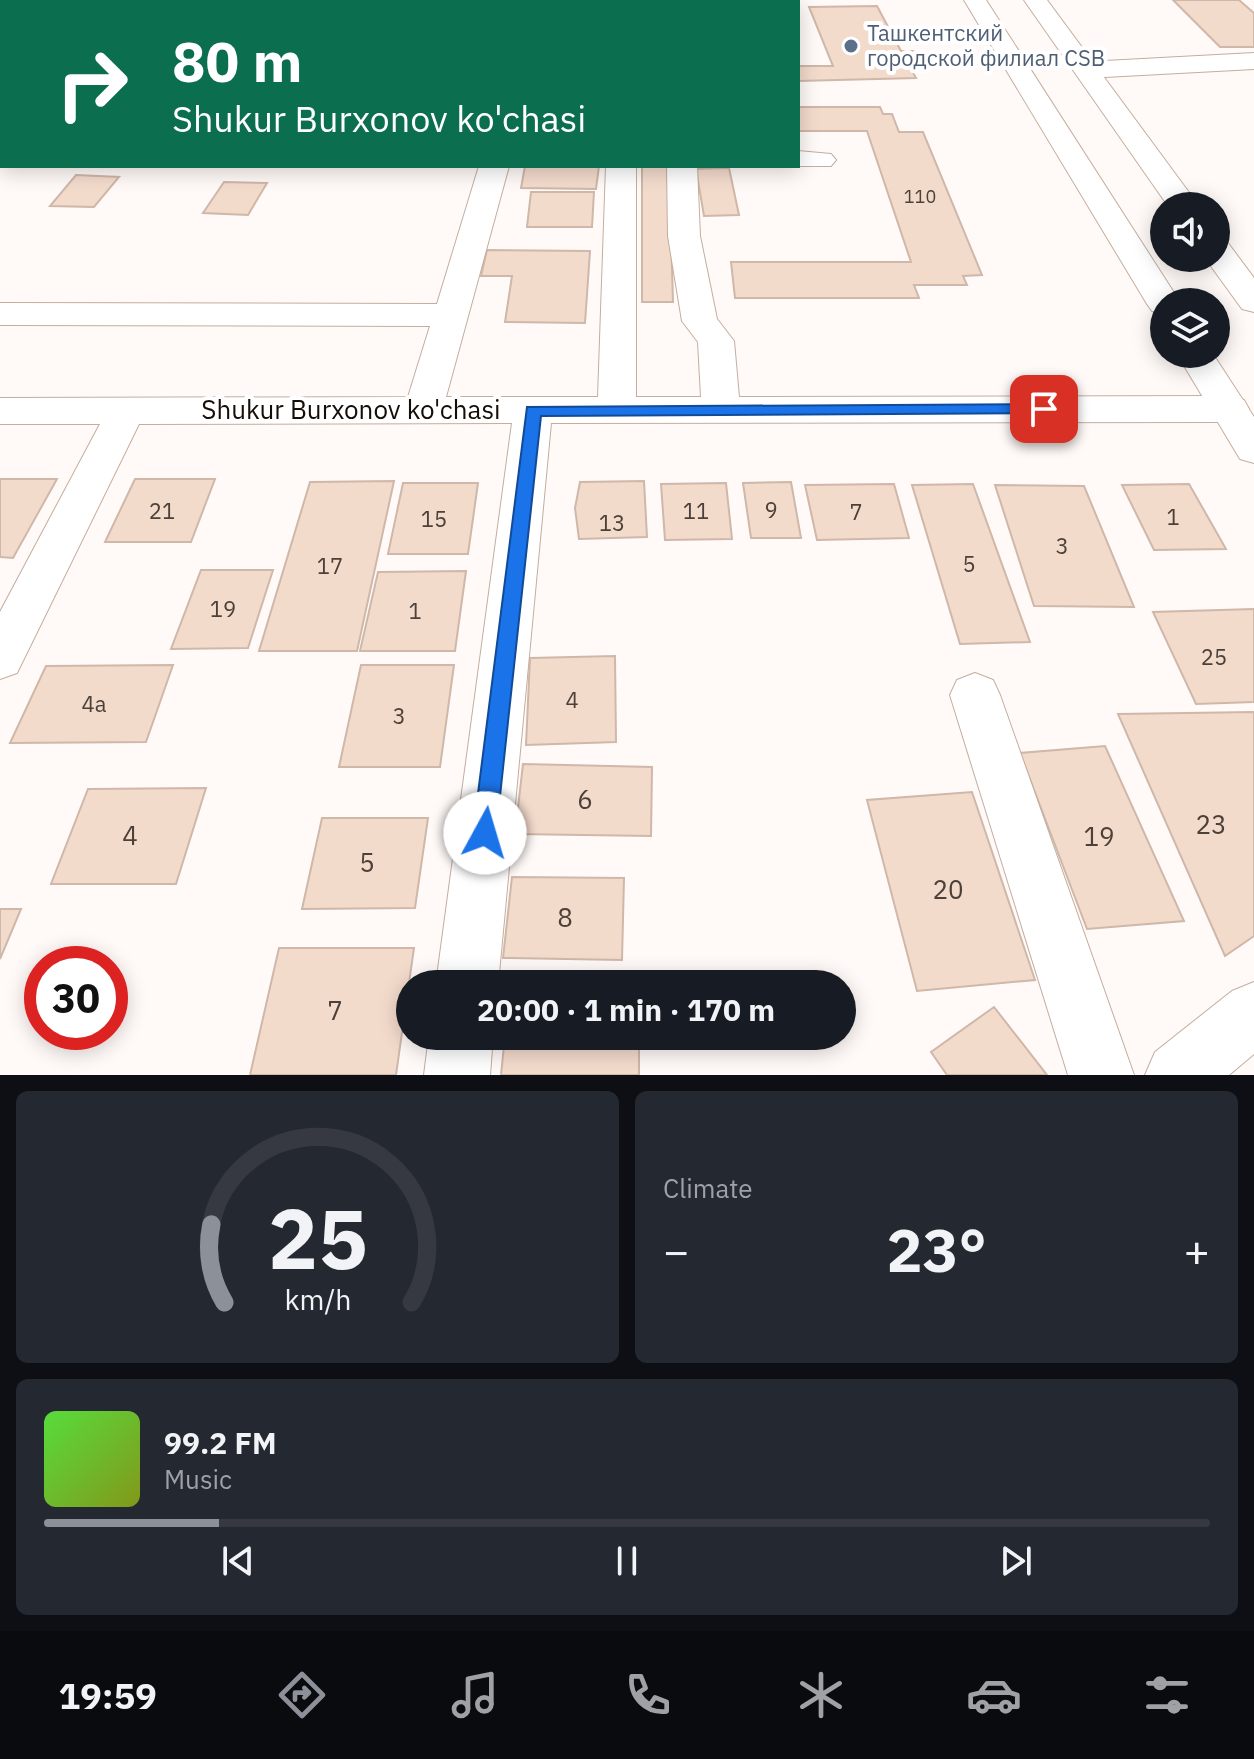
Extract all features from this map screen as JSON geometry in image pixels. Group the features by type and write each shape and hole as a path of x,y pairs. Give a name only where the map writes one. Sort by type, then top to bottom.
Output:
{"street":[{"path":"975,0 1154,288"},
{"path":"1035,0 1174,192"},
{"path":"1086,70 1254,61"},
{"path":"423,411 448,315 493,168"},
{"path":"617,410 621,168"},
{"path":"682,168 684,236 700,321 716,341 721,410"},
{"path":"1230,269 1254,302"},
{"path":"0,314 448,315"},
{"path":"1208,368 1246,411 1254,449"},
{"path":"469,970 533,410"},
{"name":"Shukur Burxonov ko'chasi","path":"0,411 1246,411"},
{"path":"0,659 126,411"},
{"path":"975,695 1101,1075"},
{"path":"1178,1075 1254,1013"},
{"path":"457,1075 460,1050"}],"building":[{"path":"1173,0 1239,0 1254,13 1254,47 1220,47"},
{"path":"877,6 901,51 915,51 920,62 907,62 916,78 800,81 800,66 833,66 809,7"},
{"path":"800,107 880,107 883,114 892,114 899,132 923,132 982,275 963,276 967,285 914,285 919,298 735,298 731,262 911,262 867,131 800,131"},
{"path":"525,168 599,168 596,189 521,188"},
{"path":"642,168 669,168 673,302 642,302"},
{"path":"729,168 739,215 704,216 696,169"},
{"path":"76,175 119,177 94,207 50,206"},
{"path":"224,182 267,183 248,215 203,213"},
{"path":"531,192 594,192 592,227 527,227"},
{"path":"487,250 590,251 585,323 505,322 512,276 481,276"},
{"path":"0,479 57,479 13,558 0,557"},
{"path":"135,479 215,479 191,542 105,542"},
{"path":"394,481 357,651 259,651 310,482"},
{"path":"644,481 647,537 579,539 575,508 580,482"},
{"path":"791,482 801,538 751,538 743,483"},
{"path":"403,483 478,483 468,554 388,554"},
{"path":"726,483 732,539 665,540 661,484"},
{"path":"894,484 909,538 817,540 805,485"},
{"path":"973,484 1030,642 960,644 912,485"},
{"path":"1189,484 1226,549 1154,550 1122,485"},
{"path":"995,485 1084,486 1134,607 1034,606"},
{"path":"201,570 273,570 248,648 171,649"},
{"path":"466,571 455,651 360,651 378,572"},
{"path":"1254,609 1254,702 1196,704 1153,612"},
{"path":"615,656 616,742 526,745 530,658"},
{"path":"173,665 146,742 10,743 46,666"},
{"path":"361,665 454,665 440,767 339,767"},
{"path":"1254,712 1254,936 1225,956 1118,714"},
{"path":"1105,746 1184,921 1087,929 1020,753"},
{"path":"523,764 652,767 651,836 515,834"},
{"path":"206,788 176,884 51,884 88,789"},
{"path":"972,792 1035,980 917,991 867,800"},
{"path":"322,818 428,818 415,908 302,909"},
{"path":"512,877 624,878 622,960 503,958"},
{"path":"0,909 21,909 0,959"},
{"path":"279,948 414,948 411,970 396,970 396,1050 400,1050 396,1075 250,1075"},
{"path":"994,1007 1047,1075 947,1075 931,1052"},
{"path":"504,1050 639,1050 639,1075 501,1075"}],"place":[{"name":"Ташкентский городской филиал CSB","path":"851,46"}],"route":[{"path":"485,833 533,410 1044,409"}]}
